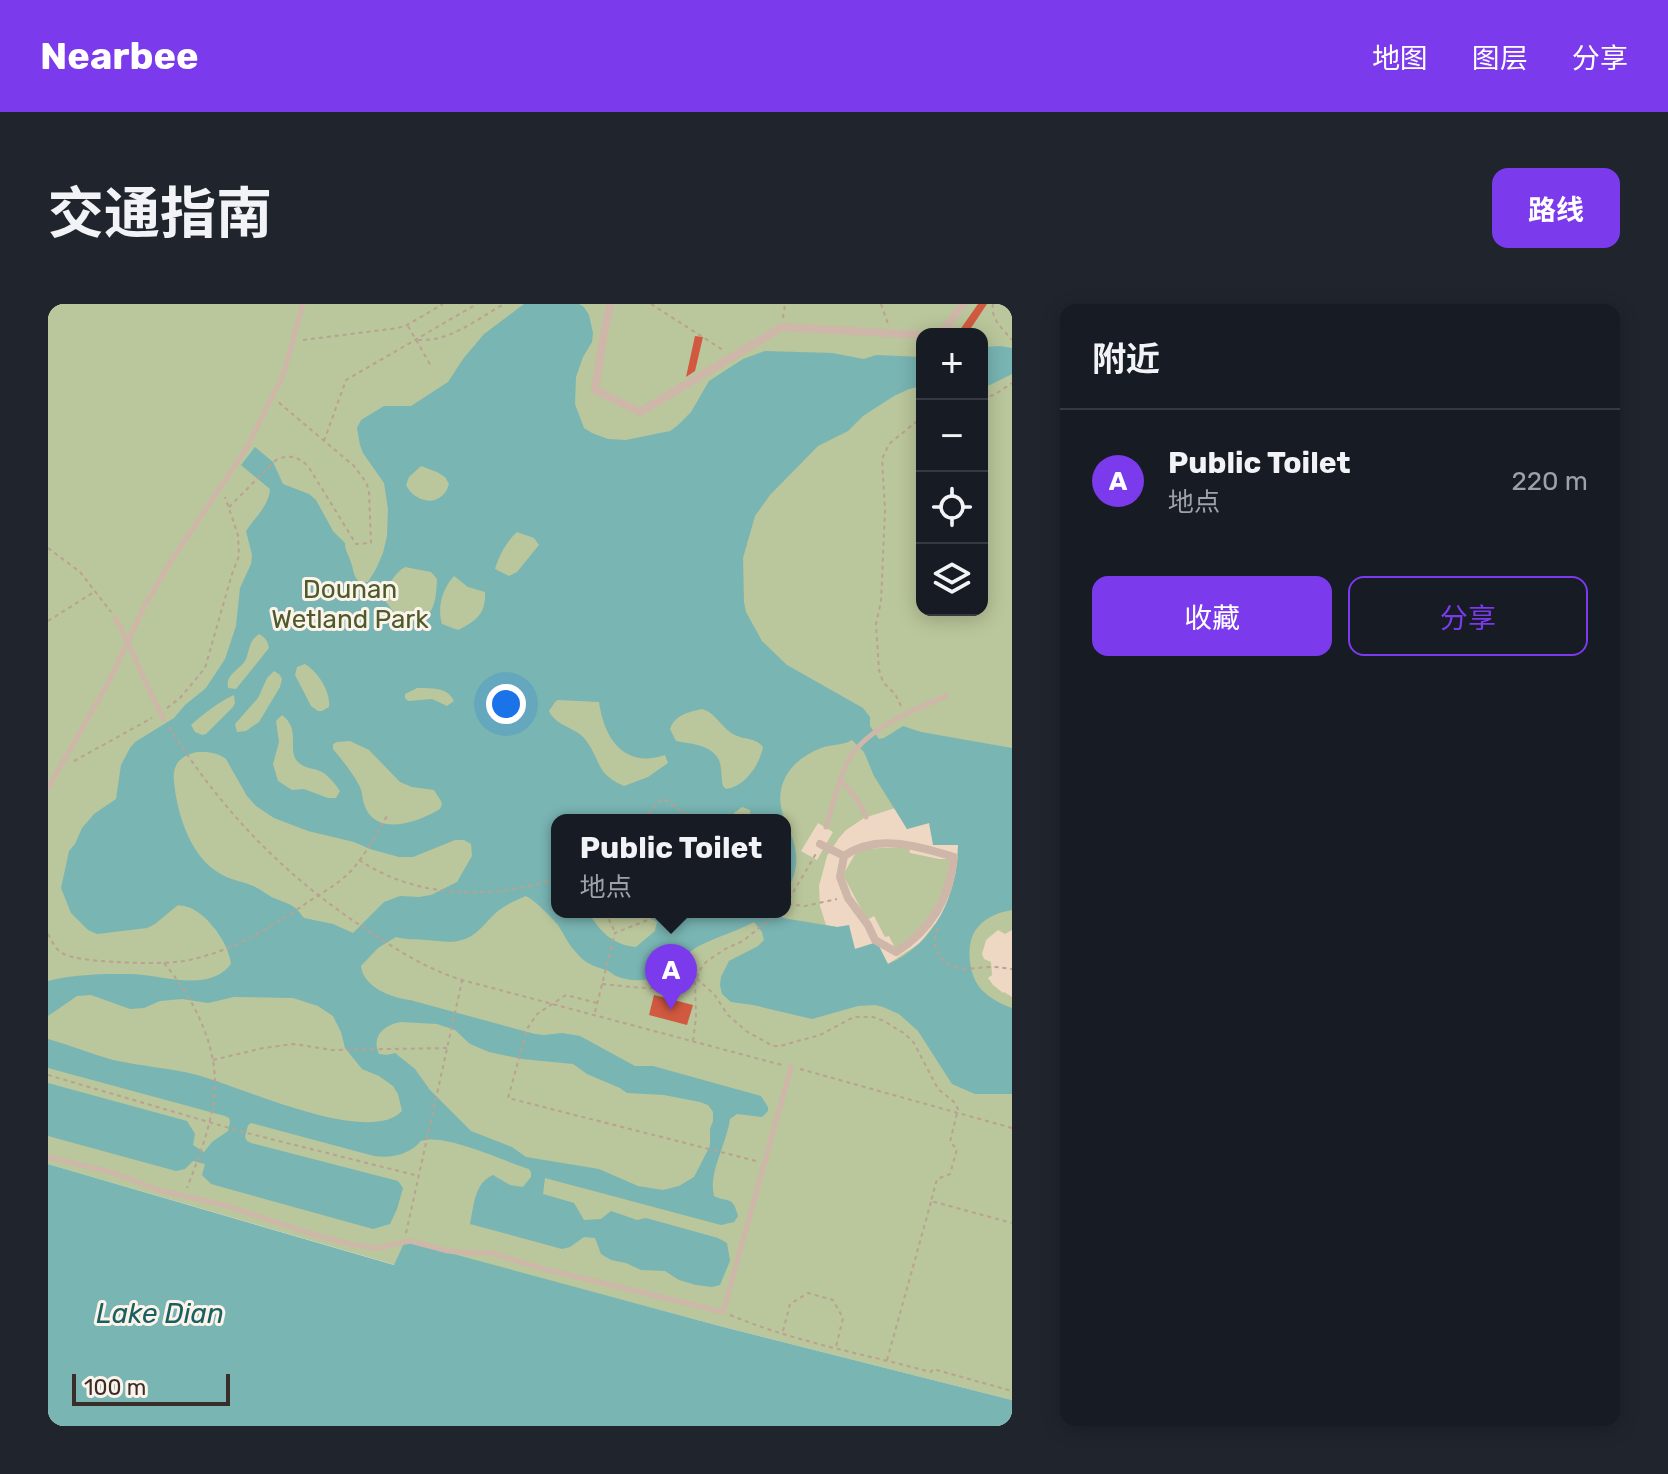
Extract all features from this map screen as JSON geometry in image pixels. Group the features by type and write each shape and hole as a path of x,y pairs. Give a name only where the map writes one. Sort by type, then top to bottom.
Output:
{"street":[{"path":"610,304 595,390 640,412 782,327 916,335"},
{"path":"945,328 963,304"},
{"path":"820,844 844,856"},
{"path":"910,844 954,857 949,887 933,918 922,933 896,952 875,940 848,898 840,877 844,856 857,847 910,844"}],"lane":[{"path":"48,788 109,681 145,605 247,447 283,375 303,304"},
{"path":"115,618 162,716"},
{"path":"826,827 845,766 859,746 884,726 946,696"},
{"path":"841,781 859,801 866,817"},
{"path":"48,1157 114,1173 158,1190 224,1205 354,1245 376,1248 410,1241 461,1253 492,1253 536,1267 723,1312 791,1067"}],"path":[{"path":"293,341 398,328 443,304"},
{"path":"324,442 346,380 477,304"},
{"path":"416,340 445,338 504,304"},
{"path":"651,304 735,357"},
{"path":"782,327 785,304"},
{"path":"881,304 891,333"},
{"path":"993,304 994,318 1012,340"},
{"path":"407,325 431,366"},
{"path":"988,396 1012,383"},
{"path":"229,507 276,460 286,456 296,457 308,466 356,544 371,543 366,482 354,466 273,397"},
{"path":"905,715 895,694 883,682 879,670 876,624 881,601 885,511 882,459 889,444 916,422"},
{"path":"59,769 162,716 205,668 239,556 238,535 220,487"},
{"path":"48,548 80,572 115,618"},
{"path":"48,621 96,591"},
{"path":"162,716 188,757 230,812 290,873 356,923 428,967 462,980 1012,1128"},
{"path":"648,814 662,798 686,814"},
{"path":"48,934 66,956 108,961 163,963 192,959 219,950 256,936 350,872 387,816"},
{"path":"791,897 820,844"},
{"path":"359,860 405,883 450,892 509,891 551,880"},
{"path":"791,905 805,906 848,898"},
{"path":"595,1014 615,933 608,918"},
{"path":"615,933 653,918"},
{"path":"693,1041 699,971 706,962 743,941 772,918"},
{"path":"933,918 939,925 936,948 948,964 959,968 1012,969"},
{"path":"163,963 190,1002 207,1037 214,1072 209,1122 183,1196"},
{"path":"602,984 645,988 676,986 697,979 746,1031 773,1046 820,1035 854,1017 873,1017 884,1021 914,1043 938,1089 956,1105 957,1114 950,1142 957,1149 950,1174 937,1179 887,1360"},
{"path":"404,1242 462,980"},
{"path":"597,1003 566,995 537,1014 527,1029 508,1098 765,1163"},
{"path":"212,1060 294,1044 332,1050 447,1048"},
{"path":"48,1075 243,1132 419,1176"},
{"path":"931,1201 1012,1223"},
{"path":"783,1333 790,1304 808,1293 833,1300 843,1318 836,1348"},
{"path":"723,1312 836,1348 931,1372 933,1369 1012,1391"}],"green space":[{"name":"Dounan Wetland Park","path":"1012,304 1012,1400 405,1242 395,1265 48,1164 48,305"}],"shaded area":[{"path":"895,808 907,829 929,823 958,845 956,873 947,903 958,910 934,925 920,943 888,964 868,946 855,949 837,927 826,925 820,906 819,886 827,856 846,830 864,818","holes":["909,847 910,853 950,859 945,891 929,920 895,948 874,916 867,920 843,875 858,849"]},
{"path":"818,823 833,832 817,860 801,851"},
{"path":"998,930 1005,934 1012,930 1012,997 1003,993 988,978 992,975 991,962 984,959 982,954 986,940"}],"water":[{"path":"524,304 579,304 589,315 592,342 576,377 575,404 584,428 608,439 626,440 670,431 691,412 709,381 743,359 765,351 832,353 864,359 876,355 916,357 916,387 894,396 863,416 848,431 818,446 770,495 755,516 743,558 744,602 762,641 787,665 863,708 879,739 903,726 1012,748 1012,910 981,923 971,942 970,960 979,986 987,995 1012,1008 1012,1094 975,1094 952,1084 918,1031 899,1014 883,1007 858,1006 812,1019 731,1002 722,994 721,977 729,961 764,940 754,922 697,947 664,974 651,979 629,980 589,964 570,945 551,918 592,918 608,936 636,947 655,931 657,922 649,918 783,918 837,927 849,925 855,949 877,942 888,964 905,955 919,944 941,915 954,881 958,845 933,845 929,823 907,829 874,776 864,752 852,740 810,753 792,768 782,786 783,814 750,814 750,810 742,807 734,814 551,814 551,918 526,896 501,909 470,937 446,942 396,937 378,948 361,966 367,980 395,997 535,1034 580,1036 635,1066 653,1066 761,1096 768,1107 762,1117 737,1114 730,1119 716,1168 714,1196 734,1205 738,1216 734,1222 721,1225 545,1178 543,1194 574,1203 584,1220 601,1219 611,1211 637,1220 646,1218 727,1243 730,1261 720,1285 696,1285 679,1280 665,1271 641,1270 611,1260 601,1254 595,1238 584,1237 562,1249 470,1224 476,1196 487,1179 493,1175 510,1185 523,1187 531,1172 463,1145 422,1141 401,1154 380,1157 251,1123 248,1125 245,1137 251,1143 398,1181 403,1188 390,1224 373,1229 211,1184 202,1175 205,1164 193,1161 185,1169 176,1171 48,1136 48,1083 187,1121 195,1134 193,1145 204,1152 228,1131 230,1122 225,1116 48,1068 48,1039 113,1060 197,1075 303,1111 334,1118 362,1122 385,1120 402,1111 393,1086 362,1069 345,1048 333,1016 318,1006 293,998 234,997 208,1003 182,999 160,1001 144,1008 130,1009 91,995 77,996 48,1016 48,981 119,974 197,980 221,973 231,964 227,949 214,927 202,915 185,906 178,905 147,928 97,934 88,930 71,913 61,888 69,851 94,814 116,799 121,765 130,748 174,718 206,688 225,659 236,626 240,588 251,564 246,531 264,506 270,489 241,465 255,447 273,462 283,484 316,500 333,531 345,543 357,579 368,582 383,553 388,509 384,483 363,453 357,428 361,420 384,406 411,406 448,382 484,334","holes":["421,466 445,477 449,484 441,497 422,500 406,485 409,477","517,532 534,538 539,545 517,572 509,576 495,569 506,545","405,567 431,572 437,579 431,611 422,619 408,622 399,617 384,599 394,577","454,576 468,587 485,592 482,611 475,620 458,630 442,624 440,612 444,593","259,634 269,648 236,689 228,688 229,678 244,662","305,664 315,672 328,695 329,707 318,711 311,706 295,675 297,667","274,671 280,675 280,687 259,722 246,731 237,732 235,724 258,698 267,678","417,688 433,689 447,693 454,701 447,706 432,699 408,701 405,694","234,695 235,703 206,734 195,732 191,725 217,704","555,702 599,702 606,727 618,747 638,758 665,755 668,763 648,777 624,786 614,781 603,771 584,738 552,716 549,711","702,709 733,734 763,747 755,767 733,787 726,789 723,786 720,763 711,751 676,741 670,729 675,720 687,713","282,715 288,721 293,733 293,752 298,762 325,774 340,791 336,798 304,789 292,790 278,781 273,764 279,742 276,721","350,741 369,750 400,782 434,790 441,801 440,809 401,824 372,818 359,785 333,749 333,744","197,752 212,753 226,759 256,806 274,818 308,831 399,857 413,857 455,840 464,840 471,844 472,856 457,882 431,895 400,896 384,902 353,933 333,924 304,918 291,905 223,875 200,856 182,820 174,782 176,766 186,756","401,1022 437,1024 455,1030 470,1044 489,1052 573,1064 627,1093 664,1095 708,1105 713,1112 710,1146 694,1177 679,1186 663,1190 638,1186 599,1169 526,1157 512,1147 471,1131 430,1090 415,1069 395,1053 379,1054 377,1042 381,1032"]},
{"path":"988,347 1012,348 1012,374 988,386"},
{"path":"791,835 796,857 791,882"},
{"name":"Lake Dian","path":"48,1164 394,1265 405,1241 716,1325 1012,1400 1012,1426 48,1426"}],"building":[{"path":"978,304 987,304 971,328 961,328"},
{"path":"695,336 703,337 695,371 686,377"},
{"path":"654,995 693,1005 687,1025 649,1015"}],"place":[{"name":"Public Toilet","path":"671,1010"}]}
